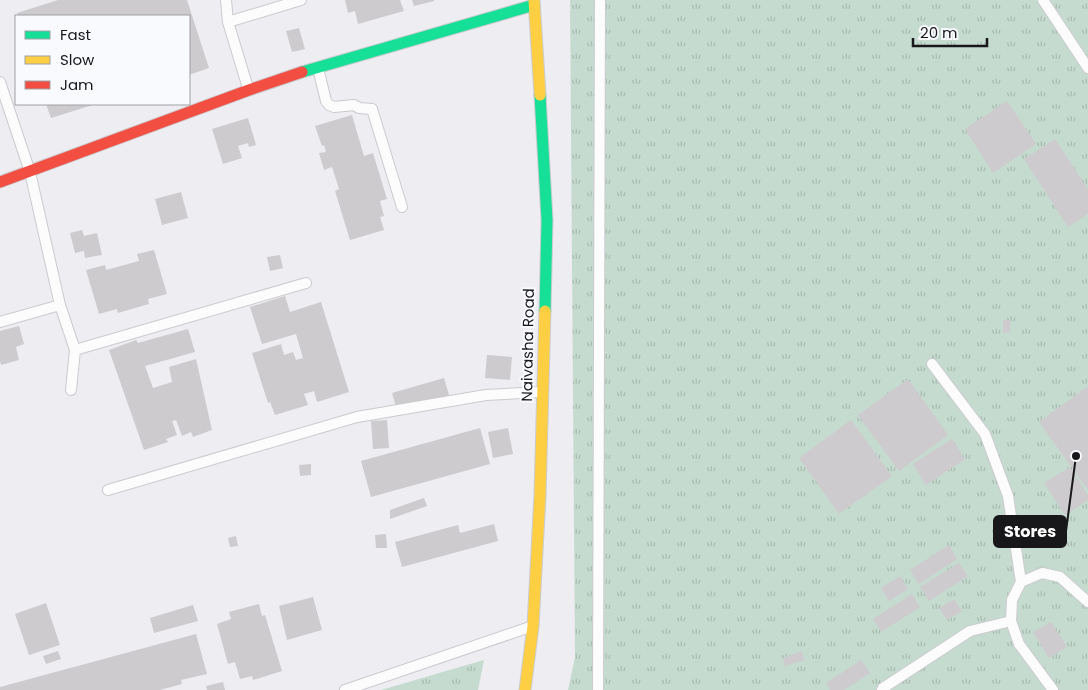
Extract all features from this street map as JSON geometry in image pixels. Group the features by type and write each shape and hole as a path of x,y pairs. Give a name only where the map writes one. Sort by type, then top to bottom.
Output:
{"main road":[{"path":"0,182 249,90 318,67 534,3"},
{"name":"Naivasha Road","path":"525,690 533,626 540,495 547,220 534,3"}],"lane":[{"path":"226,0 228,22 249,90"},
{"path":"228,22 301,0"},
{"path":"598,690 600,0"},
{"path":"1043,0 1088,68"},
{"path":"318,67 326,101 329,105 334,107 354,105 359,108 372,109 402,208"},
{"path":"0,82 30,172 60,306 75,350 71,390"},
{"path":"75,350 306,283"},
{"path":"0,322 60,306"},
{"path":"932,364 985,434 1008,496 1021,582 1012,600 1010,620 1019,644 1053,690"},
{"path":"108,490 357,417 486,395 542,392"},
{"path":"1021,582 1042,573 1060,576 1088,602"},
{"path":"882,690 970,631 1010,620"},
{"path":"345,690 533,626"}],"green space":[{"path":"570,0 1088,0 1088,690 568,690 575,657"},
{"path":"484,660 478,690 381,690"}],"building":[{"path":"58,0 187,0 209,68 190,75 190,15 18,15 17,13"},
{"path":"345,0 400,0 404,11 358,24 355,11 348,13"},
{"path":"412,0 434,0 434,1 414,6"},
{"path":"299,28 305,49 292,52 286,31"},
{"path":"1007,101 1036,144 993,173 965,129"},
{"path":"46,105 93,105 51,118"},
{"path":"352,115 364,156 373,153 387,199 380,201 384,216 380,217 384,230 350,240 335,191 339,189 332,167 324,170 319,153 326,152 315,126"},
{"path":"248,118 256,145 249,147 248,143 238,146 242,158 223,164 212,129"},
{"path":"1055,139 1088,189 1088,214 1068,227 1024,159"},
{"path":"181,192 188,218 162,225 155,199"},
{"path":"82,230 84,236 97,233 102,255 85,258 84,251 75,253 70,233"},
{"path":"154,250 167,294 148,299 149,304 118,313 117,309 99,314 86,270 105,265 106,270 139,261 137,254"},
{"path":"280,255 283,268 270,271 267,257"},
{"path":"285,296 290,312 321,302 349,392 317,402 314,391 304,394 308,405 275,415 270,402 268,403 252,353 281,344 284,355 293,352 296,360 303,358 296,334 262,344 250,307"},
{"path":"1003,320 1010,320 1010,332 1003,333"},
{"path":"19,326 24,344 16,347 19,360 1,365 0,331"},
{"path":"188,329 195,352 145,366 153,388 172,382 169,367 196,359 212,430 193,437 191,432 182,436 176,420 172,421 177,435 166,439 168,442 144,450 109,350 136,340 138,343"},
{"path":"487,355 512,357 510,380 485,378"},
{"path":"444,378 449,395 397,410 392,393"},
{"path":"908,379 948,435 899,471 858,415"},
{"path":"1087,387 1088,389 1088,490 1039,422"},
{"path":"387,420 389,448 373,449 371,421"},
{"path":"851,420 892,476 839,514 799,458"},
{"path":"480,428 490,464 371,497 361,461"},
{"path":"508,428 513,454 493,458 488,432"},
{"path":"952,439 965,459 926,485 913,464"},
{"path":"311,464 311,475 300,476 299,465"},
{"path":"1070,467 1088,495 1088,500 1065,515 1044,483"},
{"path":"424,498 427,506 390,519 390,510"},
{"path":"494,524 498,541 402,567 395,542 458,525 460,533"},
{"path":"386,534 387,548 376,548 375,535"},
{"path":"236,536 238,546 230,547 228,538"},
{"path":"949,545 957,559 919,584 910,570"},
{"path":"959,563 968,576 929,601 920,587"},
{"path":"900,576 908,589 889,601 881,588"},
{"path":"912,594 920,607 881,632 873,619"},
{"path":"313,597 322,630 287,640 279,606"},
{"path":"954,599 962,611 947,620 939,608"},
{"path":"46,603 60,645 29,655 15,614"},
{"path":"259,604 262,616 265,615 282,671 253,680 252,676 240,679 235,662 228,664 217,624 231,619 229,612"},
{"path":"193,605 198,621 154,633 150,618"},
{"path":"1051,622 1067,647 1049,658 1033,632"},
{"path":"196,634 207,674 181,680 182,684 160,690 0,690 0,687"},
{"path":"58,651 61,659 46,664 43,656"},
{"path":"802,651 804,660 785,666 783,658"},
{"path":"861,660 870,673 844,690 830,690 826,683"},
{"path":"223,682 225,690 207,690 206,686"}],"traffic: fast":[{"path":"302,72 534,5"},
{"path":"540,95 547,220 545,311"}],"traffic: slow":[{"path":"534,0 540,95"},
{"path":"525,690 533,626 540,495 545,311"}],"traffic: jam":[{"path":"0,182 302,72"}],"place":[{"name":"Stores","path":"1076,456"}]}
